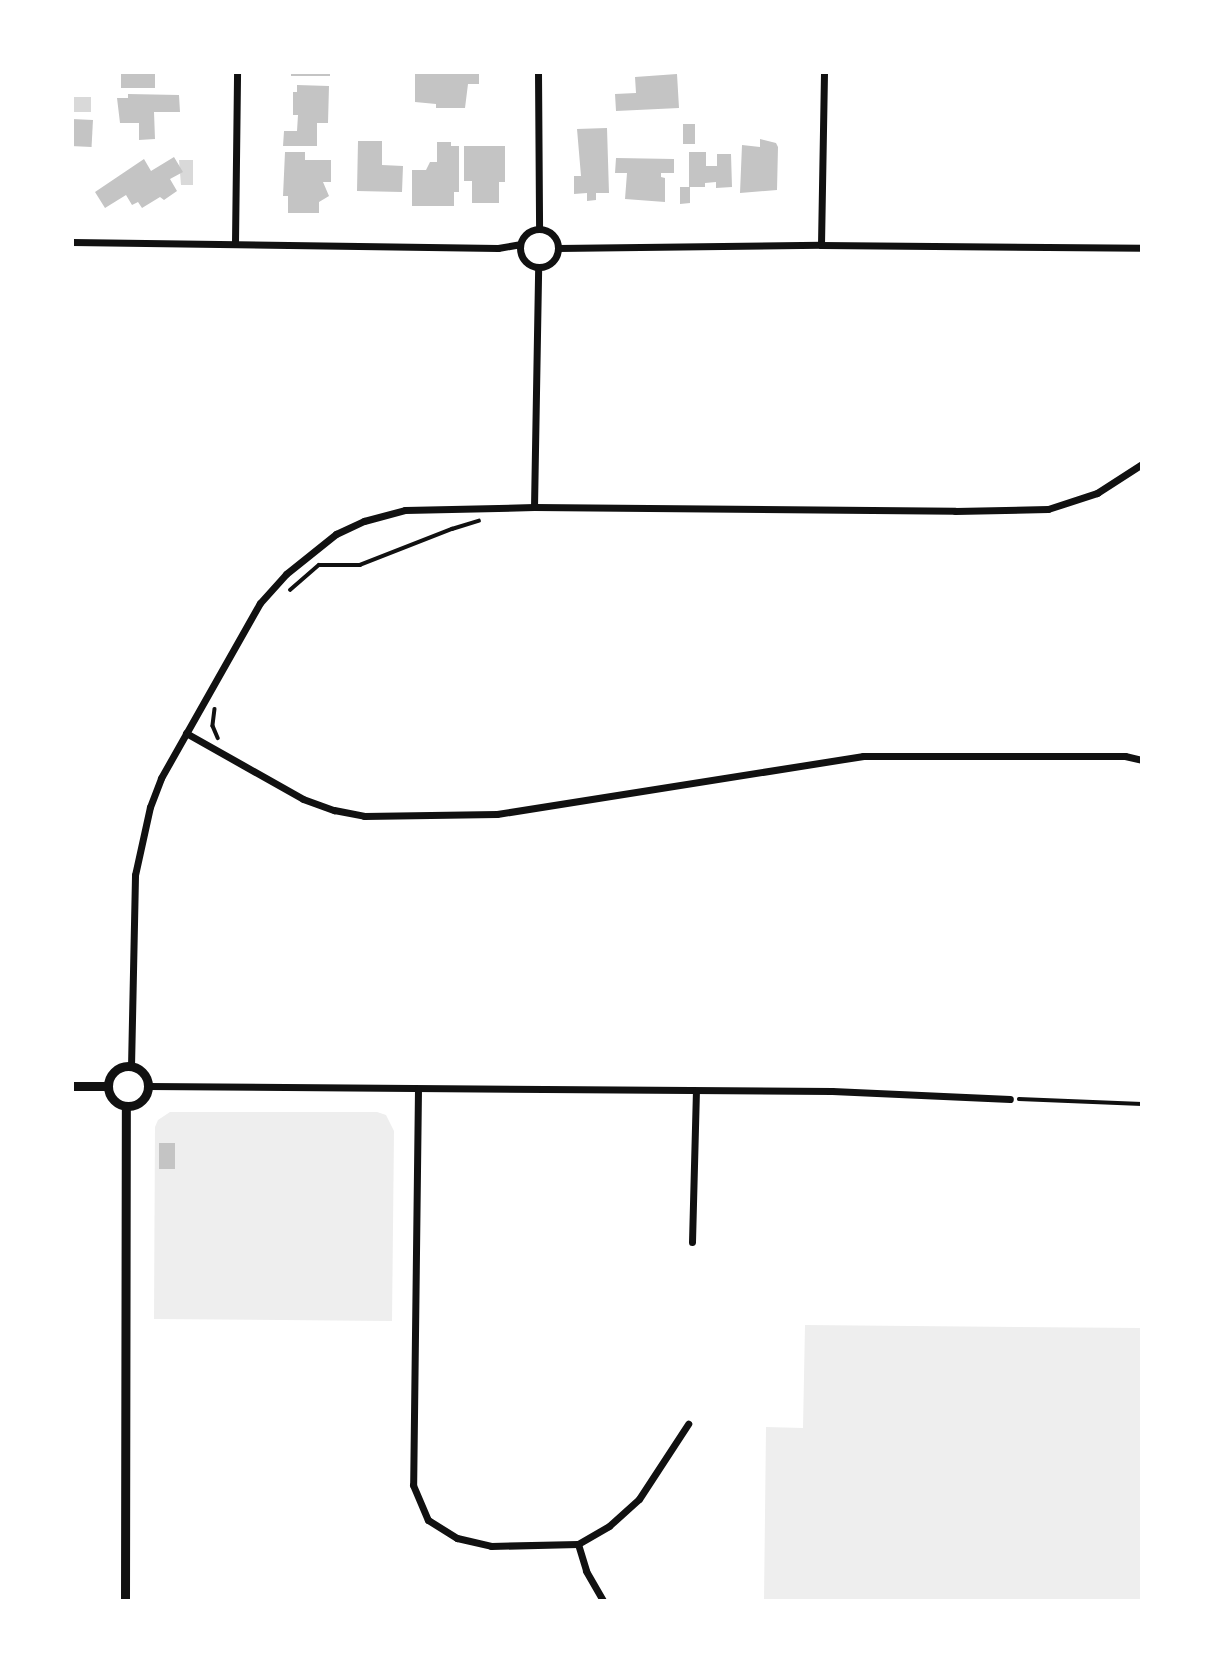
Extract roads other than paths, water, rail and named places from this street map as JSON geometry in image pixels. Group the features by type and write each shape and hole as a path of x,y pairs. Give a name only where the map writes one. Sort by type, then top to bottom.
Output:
{"street":[{"path":"235,242 237,72"},
{"path":"538,72 539,229"},
{"path":"821,245 824,72"},
{"path":"539,229 554,237 558,248 550,264 538,268 522,257 520,244 527,233 539,229"},
{"path":"72,242 235,242 498,248 520,244"},
{"path":"558,248 821,245 1142,248"},
{"path":"534,507 538,268"},
{"path":"131,1067 135,875 140,840 161,778 260,603 286,574 336,534 363,522 405,510 534,507 955,511 1048,509 1097,493 1142,464"},
{"path":"186,733 303,799 334,810 364,816 496,814 863,756 1125,756 1142,760"},
{"path":"131,1067 142,1072 148,1086 142,1101 126,1106 113,1098 108,1086 113,1073 131,1067"},
{"path":"72,1086 108,1086"},
{"path":"148,1086 832,1091 1010,1099"},
{"path":"418,1089 413,1485 428,1520 457,1538 491,1546 578,1544 609,1526 639,1499 688,1424"},
{"path":"692,1242 696,1092"},
{"path":"125,1601 126,1106"},
{"path":"578,1544 586,1571 603,1601"}]}
